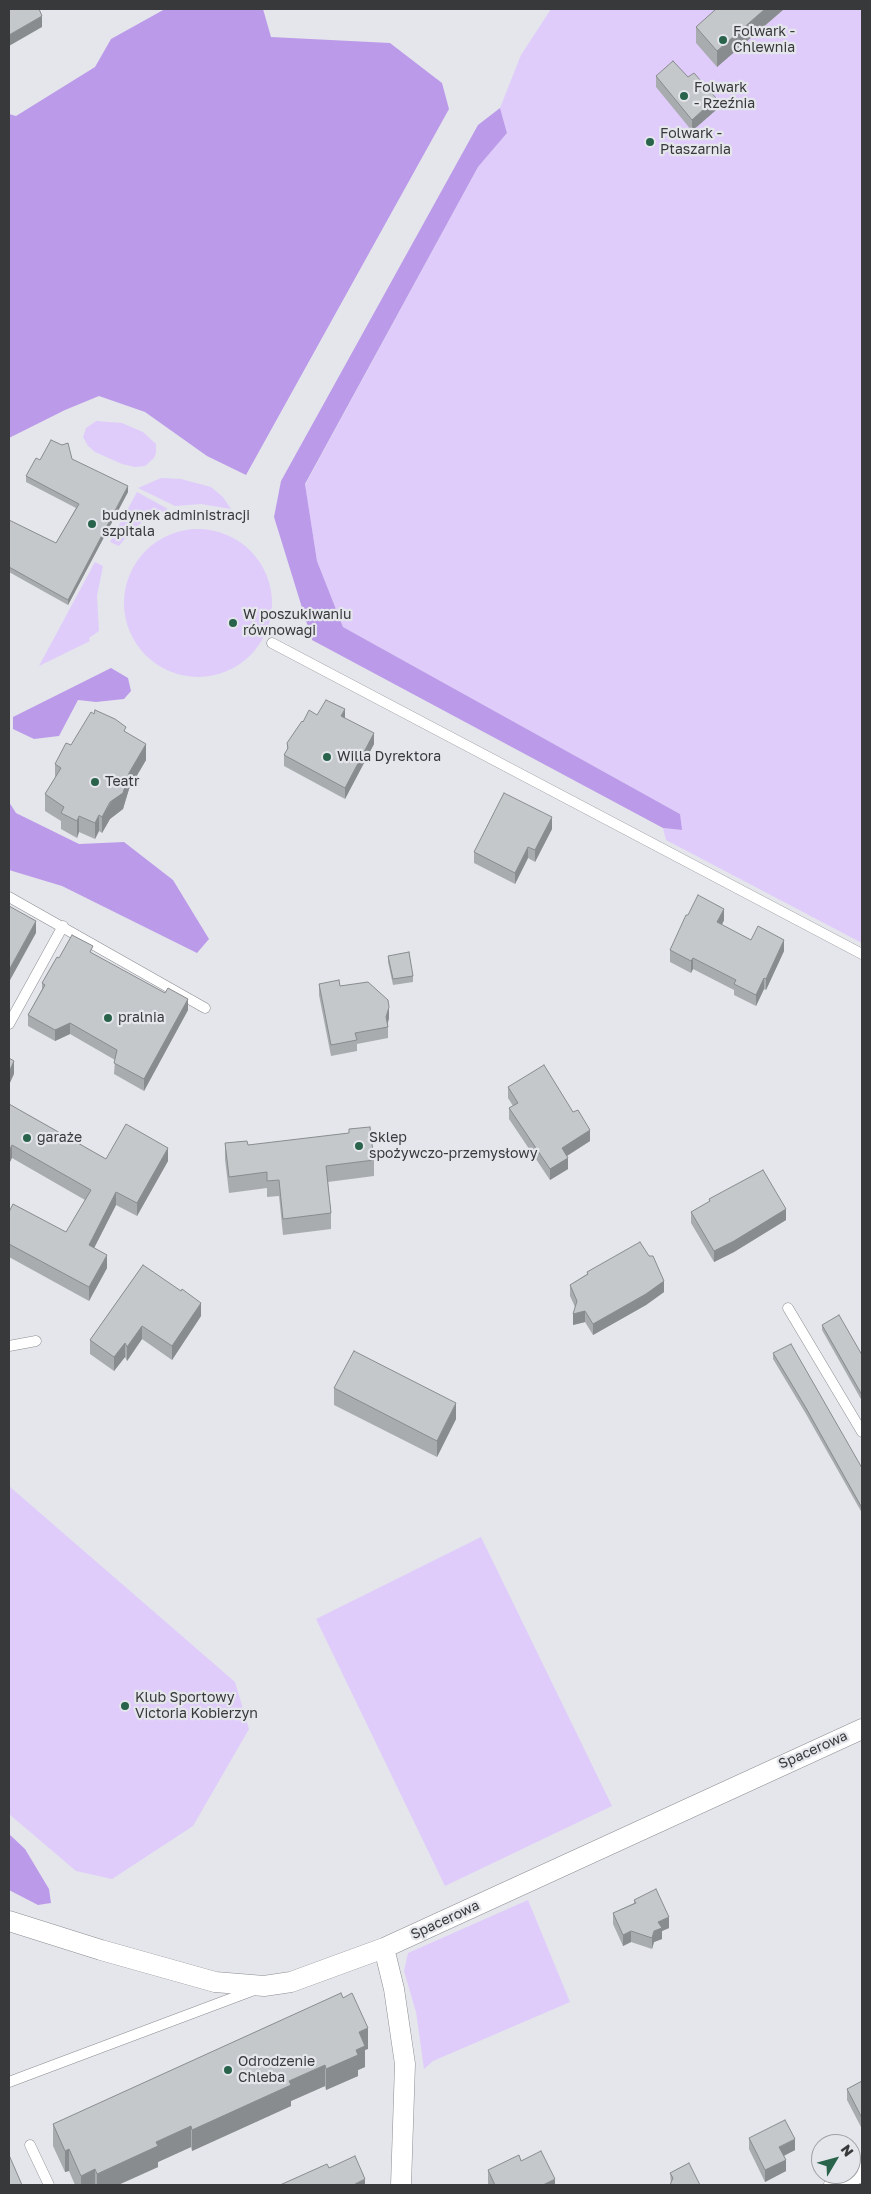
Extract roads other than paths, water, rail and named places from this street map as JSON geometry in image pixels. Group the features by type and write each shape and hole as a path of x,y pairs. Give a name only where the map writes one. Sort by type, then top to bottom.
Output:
{"street":[{"name":"Spacerowa","path":"9,1920 185,1975 215,1982 264,1986 300,1979 384,1948 862,1729"},
{"path":"384,1948 394,1989 405,2064 401,2185"},
{"path":"834,2185 862,2171"}],"lane":[{"path":"272,643 862,954"},
{"path":"9,897 64,926 205,1008"},
{"path":"9,1024 64,926"},
{"path":"788,1308 862,1432"},
{"path":"9,1346 36,1341"},
{"path":"9,2082 264,1986"},
{"path":"30,2145 49,2185"}],"place":[{"name":"Folwark - Chlewnia","path":"723,40"},
{"name":"Folwark - Rzeźnia","path":"684,96"},
{"name":"Folwark - Ptaszarnia","path":"650,142"},
{"name":"budynek administracji szpitala","path":"92,524"},
{"name":"W poszukiwaniu równowagi","path":"233,623"},
{"name":"Willa Dyrektora","path":"327,757"},
{"name":"Teatr","path":"95,782"},
{"name":"pralnia","path":"108,1018"},
{"name":"garaże","path":"27,1138"},
{"name":"Sklep spożywczo-przemysłowy","path":"359,1146"},
{"name":"Klub Sportowy Victoria Kobierzyn","path":"125,1706"},
{"name":"Odrodzenie Chleba","path":"228,2070"}]}
